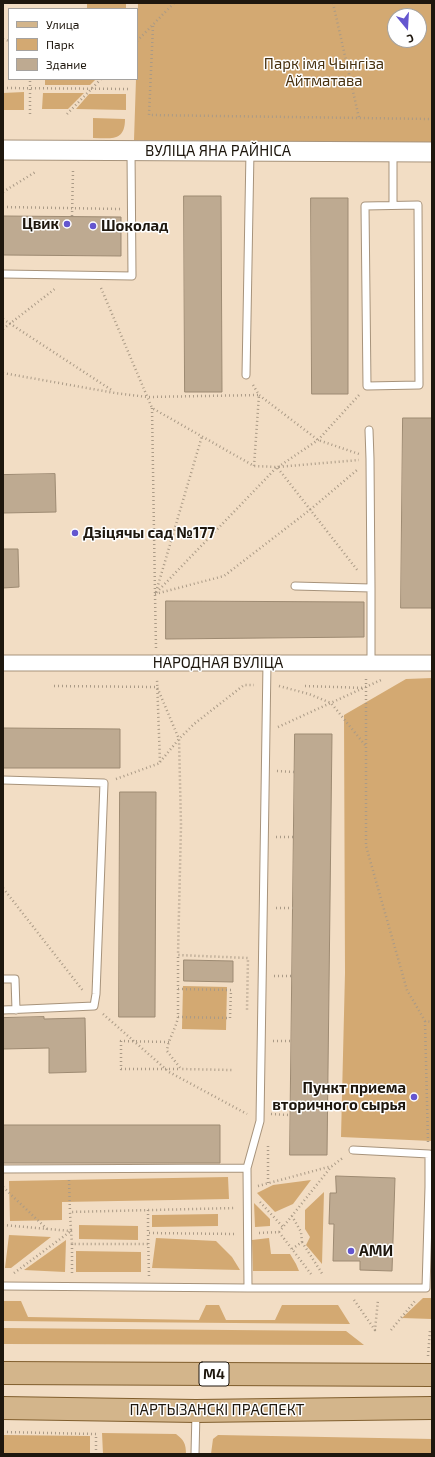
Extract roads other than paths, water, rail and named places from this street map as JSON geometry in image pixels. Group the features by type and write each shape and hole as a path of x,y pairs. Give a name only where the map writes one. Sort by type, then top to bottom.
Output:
{"main road":[{"name":"М4","path":"3,1372 432,1375"},
{"name":"ПАРТЫЗАНСКІ ПРАСПЕКТ","path":"3,1408 196,1411 432,1408"}],"street":[{"name":"ВУЛІЦА ЯНА РАЙНІСА","path":"3,150 432,152"},
{"name":"НАРОДНАЯ ВУЛІЦА","path":"3,663 432,663"}],"lane":[{"path":"3,274 132,276 131,150"},
{"path":"246,375 250,151"},
{"path":"393,152 393,205"},
{"path":"393,205 418,205 419,385 367,386 365,206 393,205"},
{"path":"369,430 371,588 369,663"},
{"path":"295,586 371,588"},
{"path":"248,1288 247,1168 260,1121 267,663"},
{"path":"3,780 104,783 96,994 94,1006 3,1010"},
{"path":"3,979 15,979 16,1010"},
{"path":"3,1286 426,1288 429,1154 353,1150"},
{"path":"3,1169 247,1168"},
{"path":"195,1454 196,1411"}],"place":[{"name":"Цвик","path":"67,224"},
{"name":"Шоколад","path":"93,226"},
{"name":"Дзіцячы сад №177","path":"75,533"},
{"name":"Пункт приема вторичного сырья","path":"414,1097"},
{"name":"АМИ","path":"351,1251"}],"park label":[{"name":"Парк імя Чынгіза Айтматава","path":"324,72"}]}
